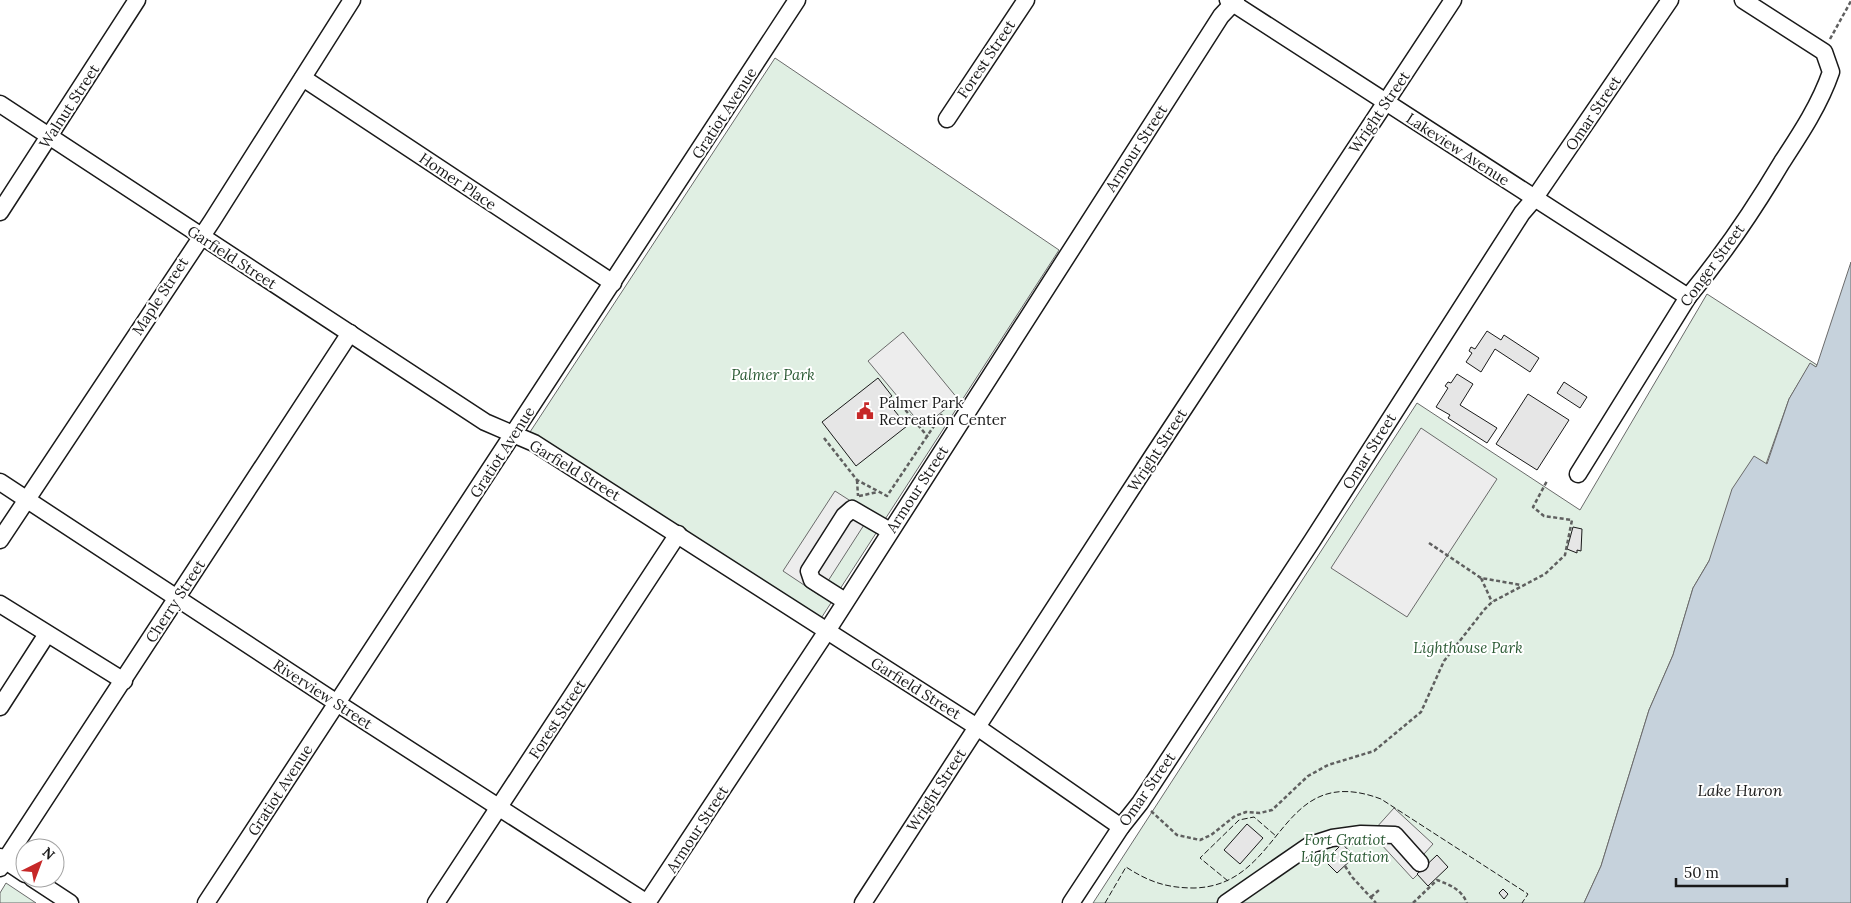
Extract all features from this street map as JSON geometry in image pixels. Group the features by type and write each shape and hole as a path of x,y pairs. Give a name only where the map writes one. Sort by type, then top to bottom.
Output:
{"street":[{"name":"Walnut Street","path":"0,212 137,0"},
{"name":"Maple Street","path":"0,540 303,78 352,0"},
{"name":"Gratiot Avenue","path":"206,903 797,0"},
{"name":"Forest Street","path":"947,118 1026,0"},
{"name":"Wright Street","path":"864,903 977,727 1453,0"},
{"name":"Omar Street","path":"1071,903 1121,827 1140,803 1312,541 1522,213 1534,199 1670,0"},
{"path":"1743,0 1824,52"},
{"name":"Lakeview Avenue","path":"1233,1 1534,199 1688,297"},
{"name":"Armour Street","path":"648,903 826,632 1221,16 1233,1"},
{"name":"Conger Street","path":"1578,474 1688,297 1709,272 1766,189 1809,120 1831,72 1824,52"},
{"name":"Homer Place","path":"303,78 613,283"},
{"name":"Garfield Street","path":"0,104 484,422 512,436 534,443 678,534 826,632 977,727 1121,827"},
{"name":"Cherry Street","path":"2,862 124,680 350,333"},
{"name":"Riverview Street","path":"0,482 337,703 648,903"},
{"path":"845,601 812,580 810,571 844,516 852,509 890,531"},
{"name":"Forest Street","path":"436,903 678,534"},
{"path":"0,604 124,680"},
{"path":"0,706 48,634"},
{"path":"1226,903 1310,845 1332,838 1361,834 1395,835 1420,863"},
{"path":"2,862 15,869"},
{"path":"47,888 70,903"}],"path":[{"path":"1824,52 1851,1"},
{"path":"897,400 928,436"},
{"path":"824,438 857,480 887,496 942,414"},
{"path":"1140,803 1177,835 1200,840 1211,835 1235,816 1246,812 1260,813 1272,810 1308,776 1328,764 1374,751 1421,712 1444,661 1492,602 1545,574 1565,555 1572,520 1544,516 1533,507 1547,481"},
{"path":"858,496 869,492 880,492"},
{"path":"1429,543 1481,578 1522,586"},
{"path":"1481,578 1492,602"},
{"path":"1345,866 1376,903"},
{"path":"1413,903 1437,880 1456,888 1461,892 1467,903"},
{"path":"1371,897 1378,890"}],"green space":[{"name":"Palmer Park","path":"775,58 1059,250 818,623 530,432"},
{"name":"Lighthouse Park","path":"1707,294 1817,365 1816,367 1810,364 1789,399 1766,464 1693,588 1673,655 1649,710 1601,866 1584,903 1093,903 1417,403 1580,510"},
{"path":"6,883 36,903 0,903 0,893"}],"shaded area":[{"path":"903,332 958,399 923,427 868,361"},
{"path":"1421,428 1497,479 1407,617 1331,568"},
{"path":"835,491 871,514 819,595 783,571"},
{"path":"1394,808 1433,844 1424,854 1427,865 1413,879 1380,843 1376,828"}],"water":[{"name":"Lake Huron","path":"1851,262 1851,903 1584,903 1601,866 1649,710 1673,655 1693,588 1709,561 1732,489 1754,456 1767,464 1789,399 1810,363 1816,367 1817,365"}],"building":[{"path":"1487,331 1501,340 1504,335 1539,358 1530,372 1495,349 1481,372 1466,362 1472,353 1469,351 1471,347 1475,349"},
{"path":"1457,374 1473,384 1460,405 1497,428 1487,443 1448,418 1450,415 1436,407 1448,388 1445,386 1448,382 1451,383"},
{"name":"Palmer Park Recreation Center","path":"878,378 892,396 886,400 907,426 856,466 822,422"},
{"path":"1564,382 1587,397 1580,408 1557,393"},
{"path":"1528,394 1569,420 1537,470 1496,444"},
{"path":"1573,527 1582,529 1581,551 1577,550 1577,553 1567,549"},
{"path":"1247,824 1263,838 1240,864 1224,850"},
{"path":"1342,844 1355,856 1337,873 1325,861"},
{"path":"1437,855 1448,867 1428,886 1417,874"},
{"path":"1503,889 1508,894 1504,899 1499,893"}],"fence":[{"path":"1105,903 1126,867 1143,877 1175,887 1194,888 1224,882 1247,868 1300,809 1321,796 1347,792 1381,799 1528,894 1522,903"},
{"path":"1228,881 1200,858 1239,820 1254,817 1276,836"}],"place":[{"name":"Palmer Park Recreation Center","path":"865,411"}],"park label":[{"name":"Fort Gratiot Light Station","path":"1345,848"}]}
